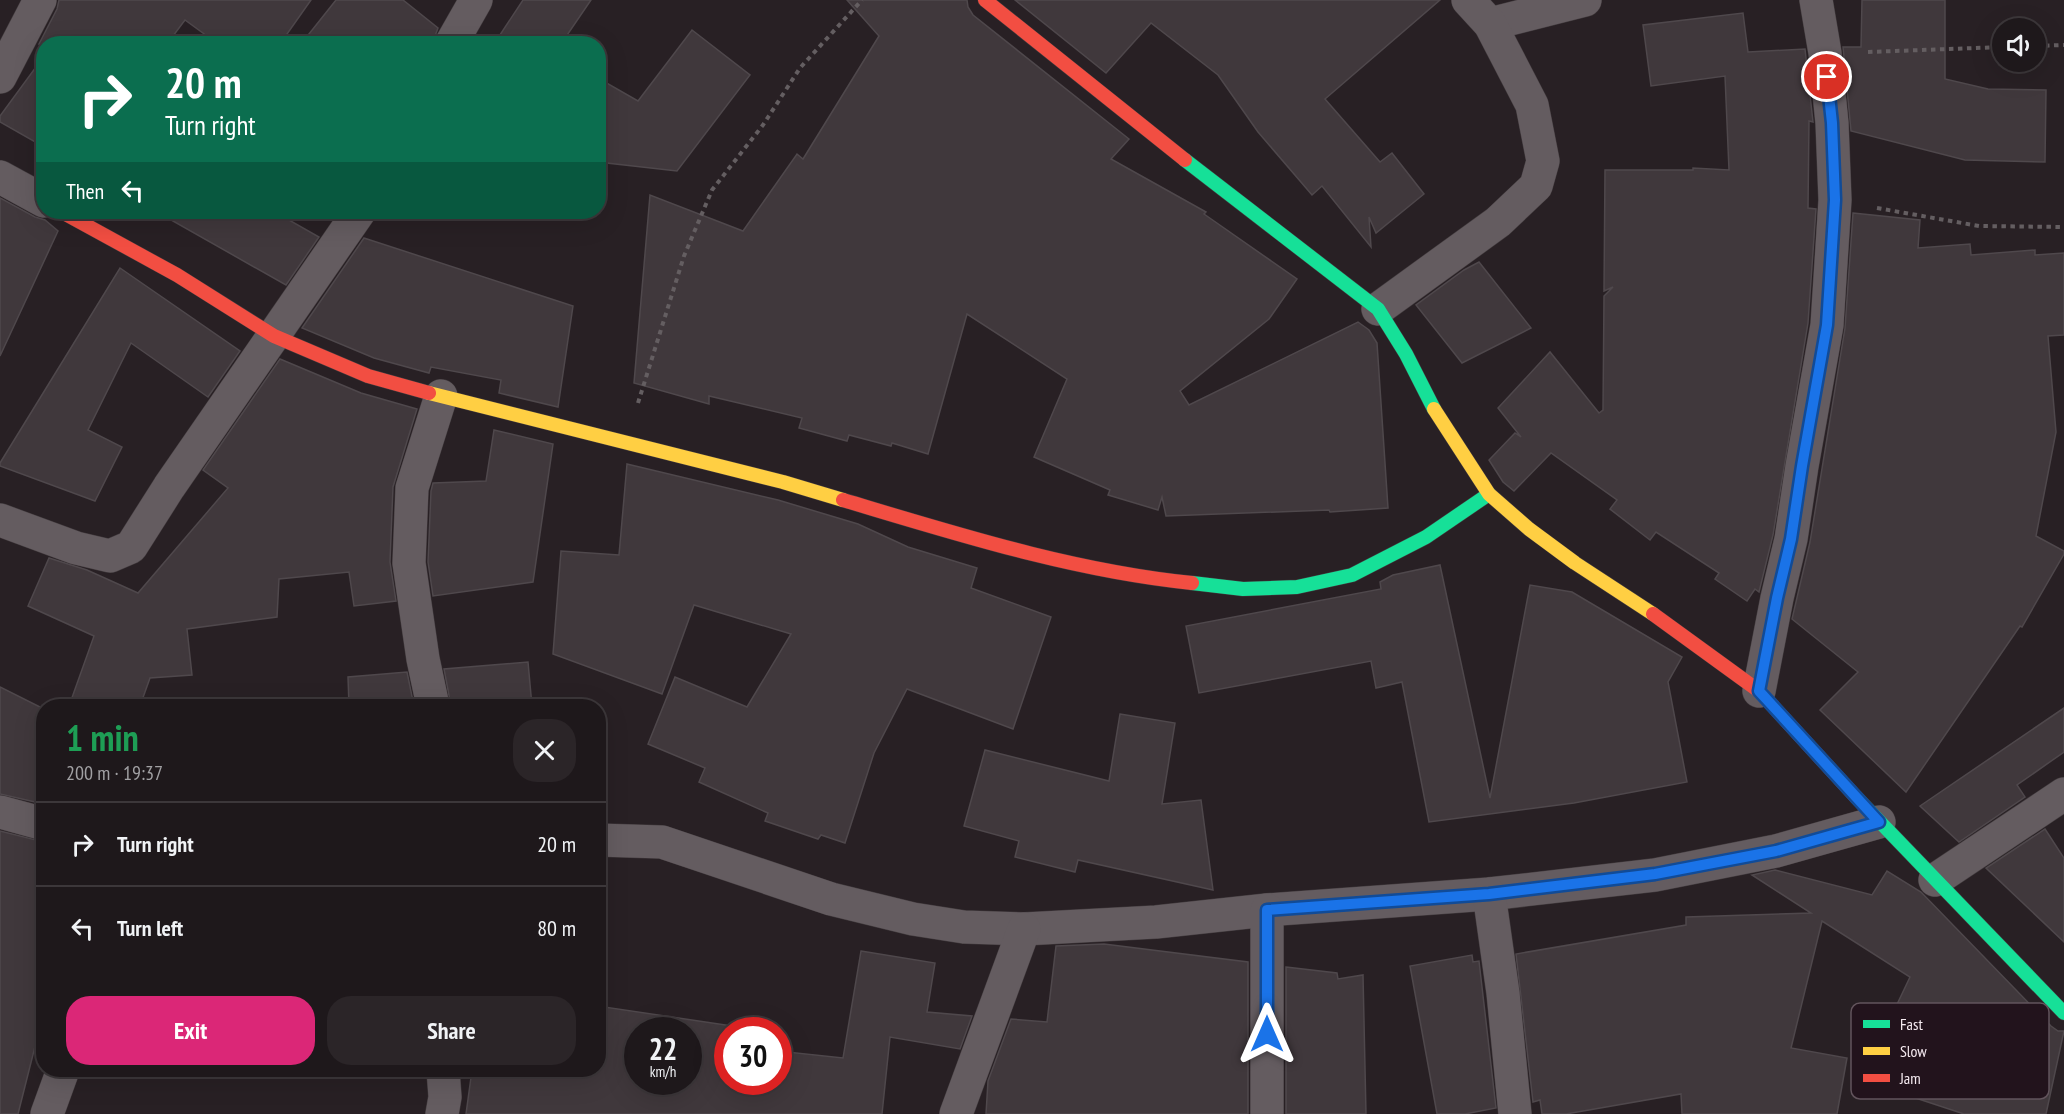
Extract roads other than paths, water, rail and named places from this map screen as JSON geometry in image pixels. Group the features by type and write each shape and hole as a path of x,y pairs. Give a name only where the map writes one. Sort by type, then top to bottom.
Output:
{"street":[{"path":"0,77 40,0"},
{"path":"456,36 476,0"},
{"path":"985,0 1208,178 1378,309 1406,354 1435,412 1489,494 1529,529 1575,563 1667,623 1759,691 1879,822 2064,1013"},
{"path":"1378,309 1498,222 1536,186 1544,161 1532,105 1490,24 1468,0"},
{"path":"1490,24 1585,0"},
{"path":"1759,691 1791,539 1827,325 1835,200 1832,123 1825,53 1816,0"},
{"path":"0,177 36,197"},
{"path":"75,219 177,275 274,336 368,376 783,482 940,529 1091,568 1169,581 1243,589 1297,587 1352,574 1426,537 1489,494"},
{"path":"0,520 76,548 110,556 131,547 169,487 354,219"},
{"path":"432,699 423,659 409,563 412,488 441,396"},
{"path":"1935,880 2064,794"},
{"path":"0,812 36,822"},
{"path":"606,840 662,842 831,899 913,919 964,927 1024,929 1156,922 1267,910 1489,894 1655,874 1776,851 1879,822"},
{"path":"1489,894 1503,993 1515,1114"},
{"path":"1267,910 1267,1114"},
{"path":"956,1114 1024,929"},
{"path":"47,1114 60,1077"},
{"path":"442,1114 445,1097 444,1077"}]}
